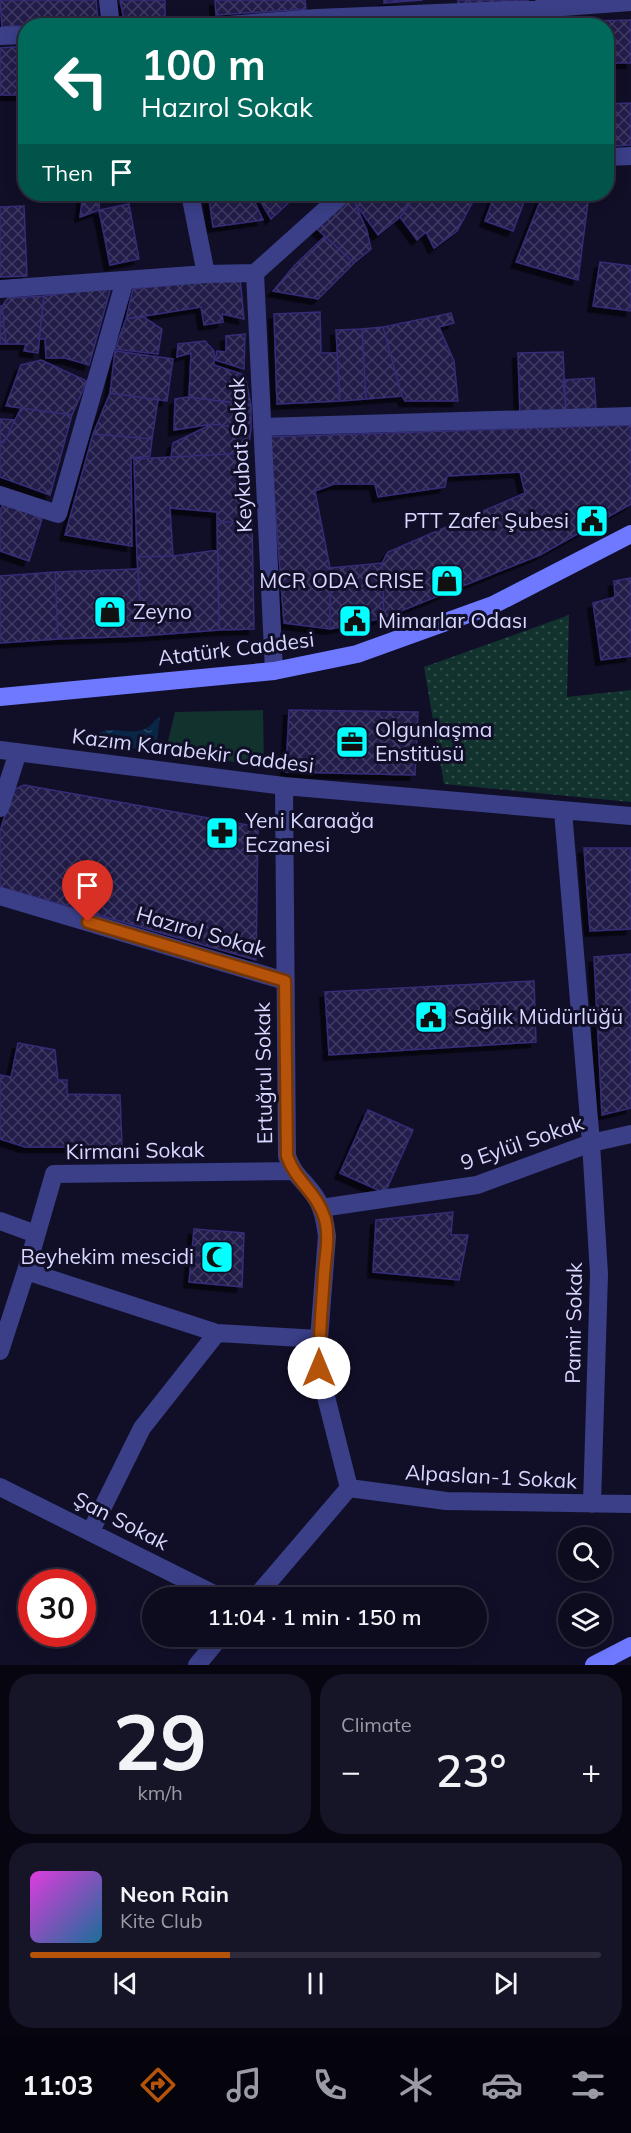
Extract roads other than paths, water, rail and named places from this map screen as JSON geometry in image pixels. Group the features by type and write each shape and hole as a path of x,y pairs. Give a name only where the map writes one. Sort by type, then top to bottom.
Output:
{"main road":[{"name":"Atatürk Caddesi","path":"0,697 274,671 357,654 493,605 631,534"},
{"path":"594,1665 631,1646"}],"street":[{"path":"108,0 110,18"},
{"path":"263,18 317,9 536,12 631,2"},
{"path":"0,36 18,35"},
{"path":"614,157 631,156"},
{"path":"191,201 206,274"},
{"path":"0,289 206,274 255,273 336,201"},
{"name":"Keykubat Sokak","path":"255,273 274,671"},
{"path":"0,495 58,514 125,280"},
{"path":"262,427 631,416"},
{"path":"0,808 9,751"},
{"name":"Kazım Karabekir Caddesi","path":"9,751 284,786 631,816"},
{"name":"Ertuğrul Sokak","path":"284,786 287,1156 292,1171 314,1195 321,1208 327,1236 319,1368 350,1488"},
{"name":"Pamir Sokak","path":"563,811 591,1143 599,1274 592,1504"},
{"name":"Hazırol Sokak","path":"0,896 285,981"},
{"name":"9 Eylül Sokak","path":"321,1208 477,1185 591,1143 631,1134"},
{"name":"Kirmani Sokak","path":"0,1351 54,1174 292,1171"},
{"path":"0,1221 36,1234"},
{"path":"26,1271 217,1333 319,1339"},
{"path":"91,1531 142,1428 217,1333"},
{"name":"Şan Sokak","path":"0,1487 200,1587"},
{"path":"264,1587 350,1488"},
{"name":"Alpaslan-1 Sokak","path":"350,1488 446,1501 631,1504"},
{"path":"197,1665 212,1647"}],"water":[{"path":"160,716 156,751 102,744 91,739 104,731 145,729"}],"place":[{"name":"PTT Zafer Şubesi","path":"592,521"},
{"name":"MCR ODA CRISE","path":"447,581"},
{"name":"Zeyno","path":"110,612"},
{"name":"Mimarlar Odası","path":"355,621"},
{"name":"Olgunlaşma Enstitüsü","path":"352,742"},
{"name":"Yeni Karaağa Eczanesi","path":"222,833"},
{"name":"Sağlık Müdürlüğü","path":"431,1017"},
{"name":"Beyhekim mescidi","path":"217,1257"}]}
